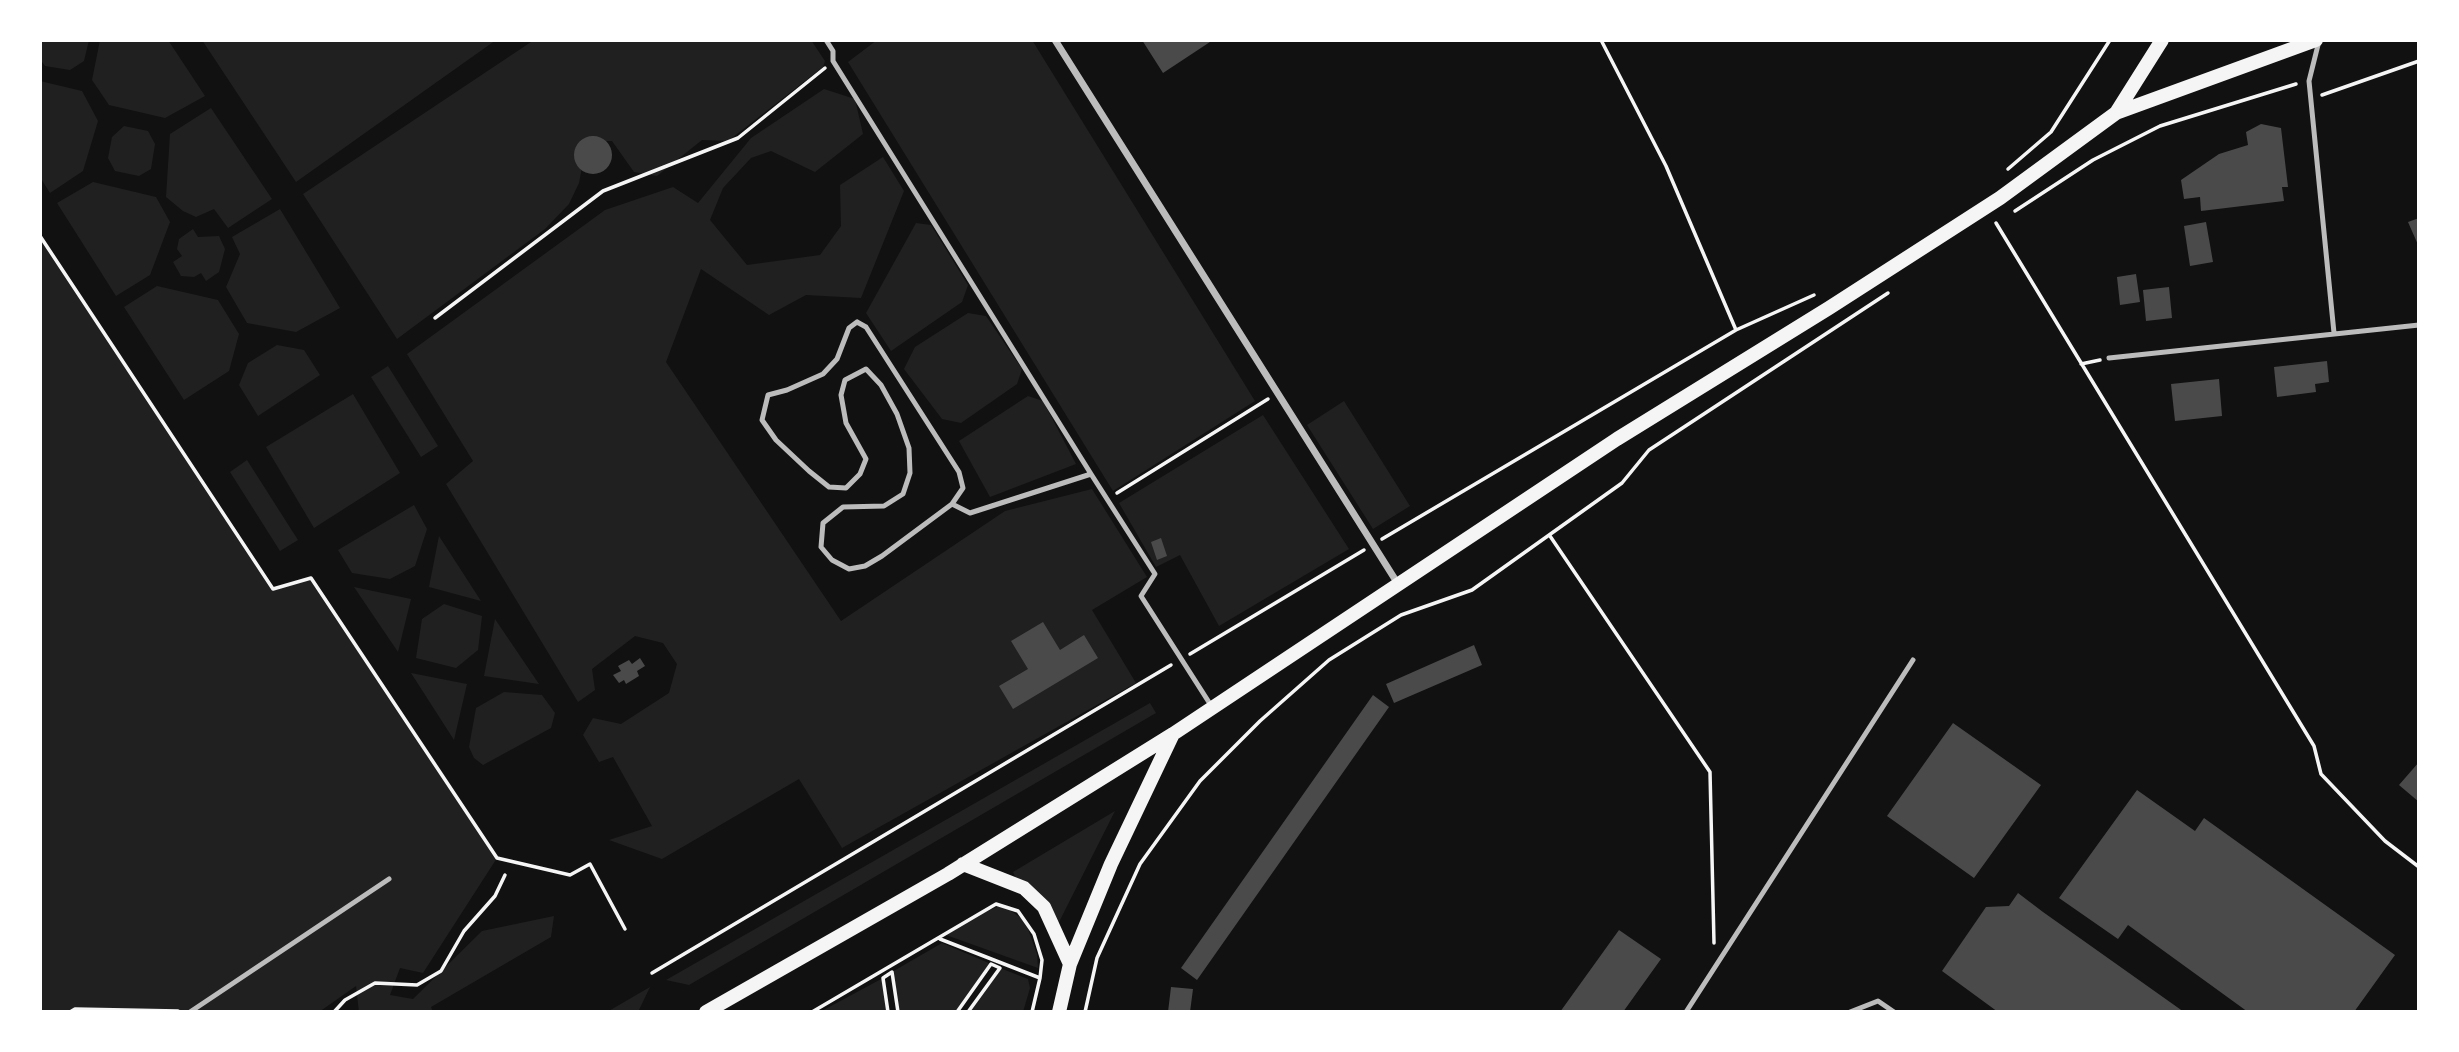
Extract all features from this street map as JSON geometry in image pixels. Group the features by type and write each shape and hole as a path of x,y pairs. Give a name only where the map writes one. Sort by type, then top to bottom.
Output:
{"main road":[{"path":"2116,113 2162,40"},
{"path":"706,1012 963,864 1173,734 1617,439 2000,198 2116,113 2318,40"},
{"path":"1059,1012 1070,964 1111,864 1173,734"},
{"path":"963,864 1024,888 1044,907 1070,964"}],"street":[{"path":"1055,40 1399,585"}],"lane":[{"path":"826,40 833,51 834,61 1155,574 1141,596 1212,707"},
{"path":"2318,40 2309,80 2334,333"},
{"path":"857,322 866,327 959,472 963,488 952,505 864,566 849,569 832,560 821,547 823,523 843,507 884,506 903,494 910,473 909,448 897,414 881,385 866,369 845,380 841,395 846,423 866,459 860,474 846,488 829,487 776,440 762,420 768,396 823,374 837,359 849,328 857,322"},
{"path":"2109,358 2419,325"},
{"path":"952,505 970,513 1091,474"},
{"path":"1686,1012 1913,660"},
{"path":"190,1011 389,879"},
{"path":"1850,1012 1878,1000 1894,1012"}],"path":[{"path":"1601,40 1666,166 1735,330 1819,293"},
{"path":"2000,176 2051,132 2110,40"},
{"path":"435,318 603,191 738,138 834,61"},
{"path":"2311,99 2419,61"},
{"path":"2009,214 2093,160 2160,126 2309,80"},
{"path":"1996,223 2314,747 2321,775 2385,841 2419,867"},
{"path":"40,236 273,589 311,578 497,858 570,875 590,864 625,929"},
{"path":"1085,1012 1097,958 1140,864 1200,781 1260,721 1329,660 1401,615 1472,590 1622,483 1649,450 1840,324"},
{"path":"2081,364 2109,358"},
{"path":"1107,499 1279,393"},
{"path":"1550,536 1710,772 1715,966"},
{"path":"334,1012 345,1000 375,983 417,985 441,971 464,930 495,896 505,875"},
{"path":"812,1012 885,974 996,904 1018,911 1034,934 1042,960 1032,1012"},
{"path":"939,939 1040,978"},
{"path":"957,1012 991,964 1000,968 968,1012"},
{"path":"885,974 892,972 898,1012"},
{"path":"885,974 883,978 888,1012"},
{"path":"70,1012 75,1009 190,1011"}],"shaded area":[{"path":"41,40 89,40 84,61 70,70 45,66 40,59"},
{"path":"100,40 168,40 205,96 165,118 109,105 92,80"},
{"path":"202,40 496,40 296,182"},
{"path":"534,40 811,40 825,61 823,67 728,141 702,140 657,176 634,172 612,141 587,141 579,183 569,204 545,229 397,339 303,194"},
{"path":"877,40 1032,40 1255,401 1113,491 848,62"},
{"path":"40,81 82,91 98,121 83,171 50,193 40,177"},
{"path":"824,89 855,99 863,134 815,172 771,151 751,158 723,188 710,220 747,265 820,255 841,226 840,185 883,157 904,191 861,298 806,295 769,315 701,269 666,362 841,621 1005,511 1092,489 1147,577 1092,610 1136,683 842,848 799,779 662,859 609,840 652,826 613,757 599,762 583,735 593,718 621,724 669,693 677,664 663,643 635,636 592,669 595,690 578,702 446,484 473,461 407,354 605,210 673,187 698,203 751,138"},
{"path":"211,108 272,199 228,228 214,209 196,217 183,211 166,197 170,134"},
{"path":"124,126 148,131 155,144 151,169 139,176 115,171 108,158 112,137"},
{"path":"93,182 156,197 170,222 150,275 116,296 57,203"},
{"path":"280,209 340,308 296,332 247,323 226,287 240,254 232,237"},
{"path":"916,223 931,225 968,285 962,302 891,351 866,313"},
{"path":"193,229 198,237 219,236 225,249 219,272 206,281 201,273 194,277 181,276 173,262 182,256 177,249 179,239"},
{"path":"40,235 272,588 313,578 497,858 423,973 400,968 390,995 413,999 482,931 554,916 551,937 431,1007 433,1012 359,1012 356,986 319,1012 40,1012"},
{"path":"157,286 218,300 239,334 229,371 184,400 124,307"},
{"path":"968,313 986,316 1022,369 1017,384 961,423 942,419 904,369 915,347"},
{"path":"277,345 304,350 320,375 258,416 239,385 248,363"},
{"path":"388,366 438,446 421,457 371,377"},
{"path":"353,394 400,473 314,528 266,447"},
{"path":"1028,396 1043,401 1076,464 990,497 959,441"},
{"path":"1344,401 1410,506 1373,529 1307,425"},
{"path":"1263,415 1349,549 1219,626 1180,555 1156,567 1119,503"},
{"path":"247,460 298,540 280,551 230,472"},
{"path":"414,505 427,529 415,566 390,579 352,573 338,550"},
{"path":"439,536 481,601 429,587"},
{"path":"354,587 411,599 398,652"},
{"path":"444,604 482,616 478,650 456,668 416,658 422,619"},
{"path":"495,619 539,684 484,676"},
{"path":"411,673 467,684 454,740"},
{"path":"504,692 542,695 555,713 551,728 483,765 474,758 469,747 476,708"},
{"path":"1150,703 1156,713 689,985 666,980"},
{"path":"1115,811 1057,926 1017,881 1013,872"},
{"path":"997,907 1004,907 1021,918 1037,954 1038,968 946,935 974,917"},
{"path":"942,943 991,964 957,1012 898,1012 892,972"},
{"path":"1000,968 1028,979 1030,988 1023,1012 968,1012"},
{"path":"883,978 888,1012 820,1012"},
{"path":"650,987 638,1012 607,1012"}],"building":[{"path":"1142,40 1213,40 1163,73"},
{"path":"2261,124 2281,128 2288,187 2282,187 2284,201 2201,211 2200,197 2184,199 2181,180 2219,154 2248,145 2246,132"},
{"path":"593,136 607,141 612,155 607,169 593,174 579,169 574,155 579,141"},
{"path":"2419,218 2419,247 2408,222"},
{"path":"2206,222 2213,262 2190,266 2184,226"},
{"path":"2136,274 2140,302 2120,305 2117,277"},
{"path":"2169,287 2172,318 2146,321 2143,290"},
{"path":"2327,361 2329,382 2315,384 2316,392 2277,397 2274,367"},
{"path":"2219,379 2222,416 2175,421 2171,384"},
{"path":"1161,538 1167,556 1157,560 1151,542"},
{"path":"1043,622 1060,650 1084,635 1098,658 1013,709 999,686 1028,669 1011,641"},
{"path":"1474,645 1482,665 1394,703 1386,684"},
{"path":"640,658 645,666 637,671 639,676 626,684 624,680 619,683 613,675 621,671 618,666 629,660 632,664"},
{"path":"1373,695 1389,707 1197,980 1181,968"},
{"path":"1953,723 2041,785 1974,878 1887,816"},
{"path":"2419,762 2419,802 2399,785"},
{"path":"2137,790 2195,831 2204,818 2395,955 2354,1012 2248,1012 2128,925 2118,939 2059,898"},
{"path":"2018,893 2184,1012 1998,1012 1942,971 1986,907 2009,906"},
{"path":"1619,930 1661,959 1623,1012 1560,1012"},
{"path":"1171,987 1193,989 1190,1012 1168,1012"}]}
